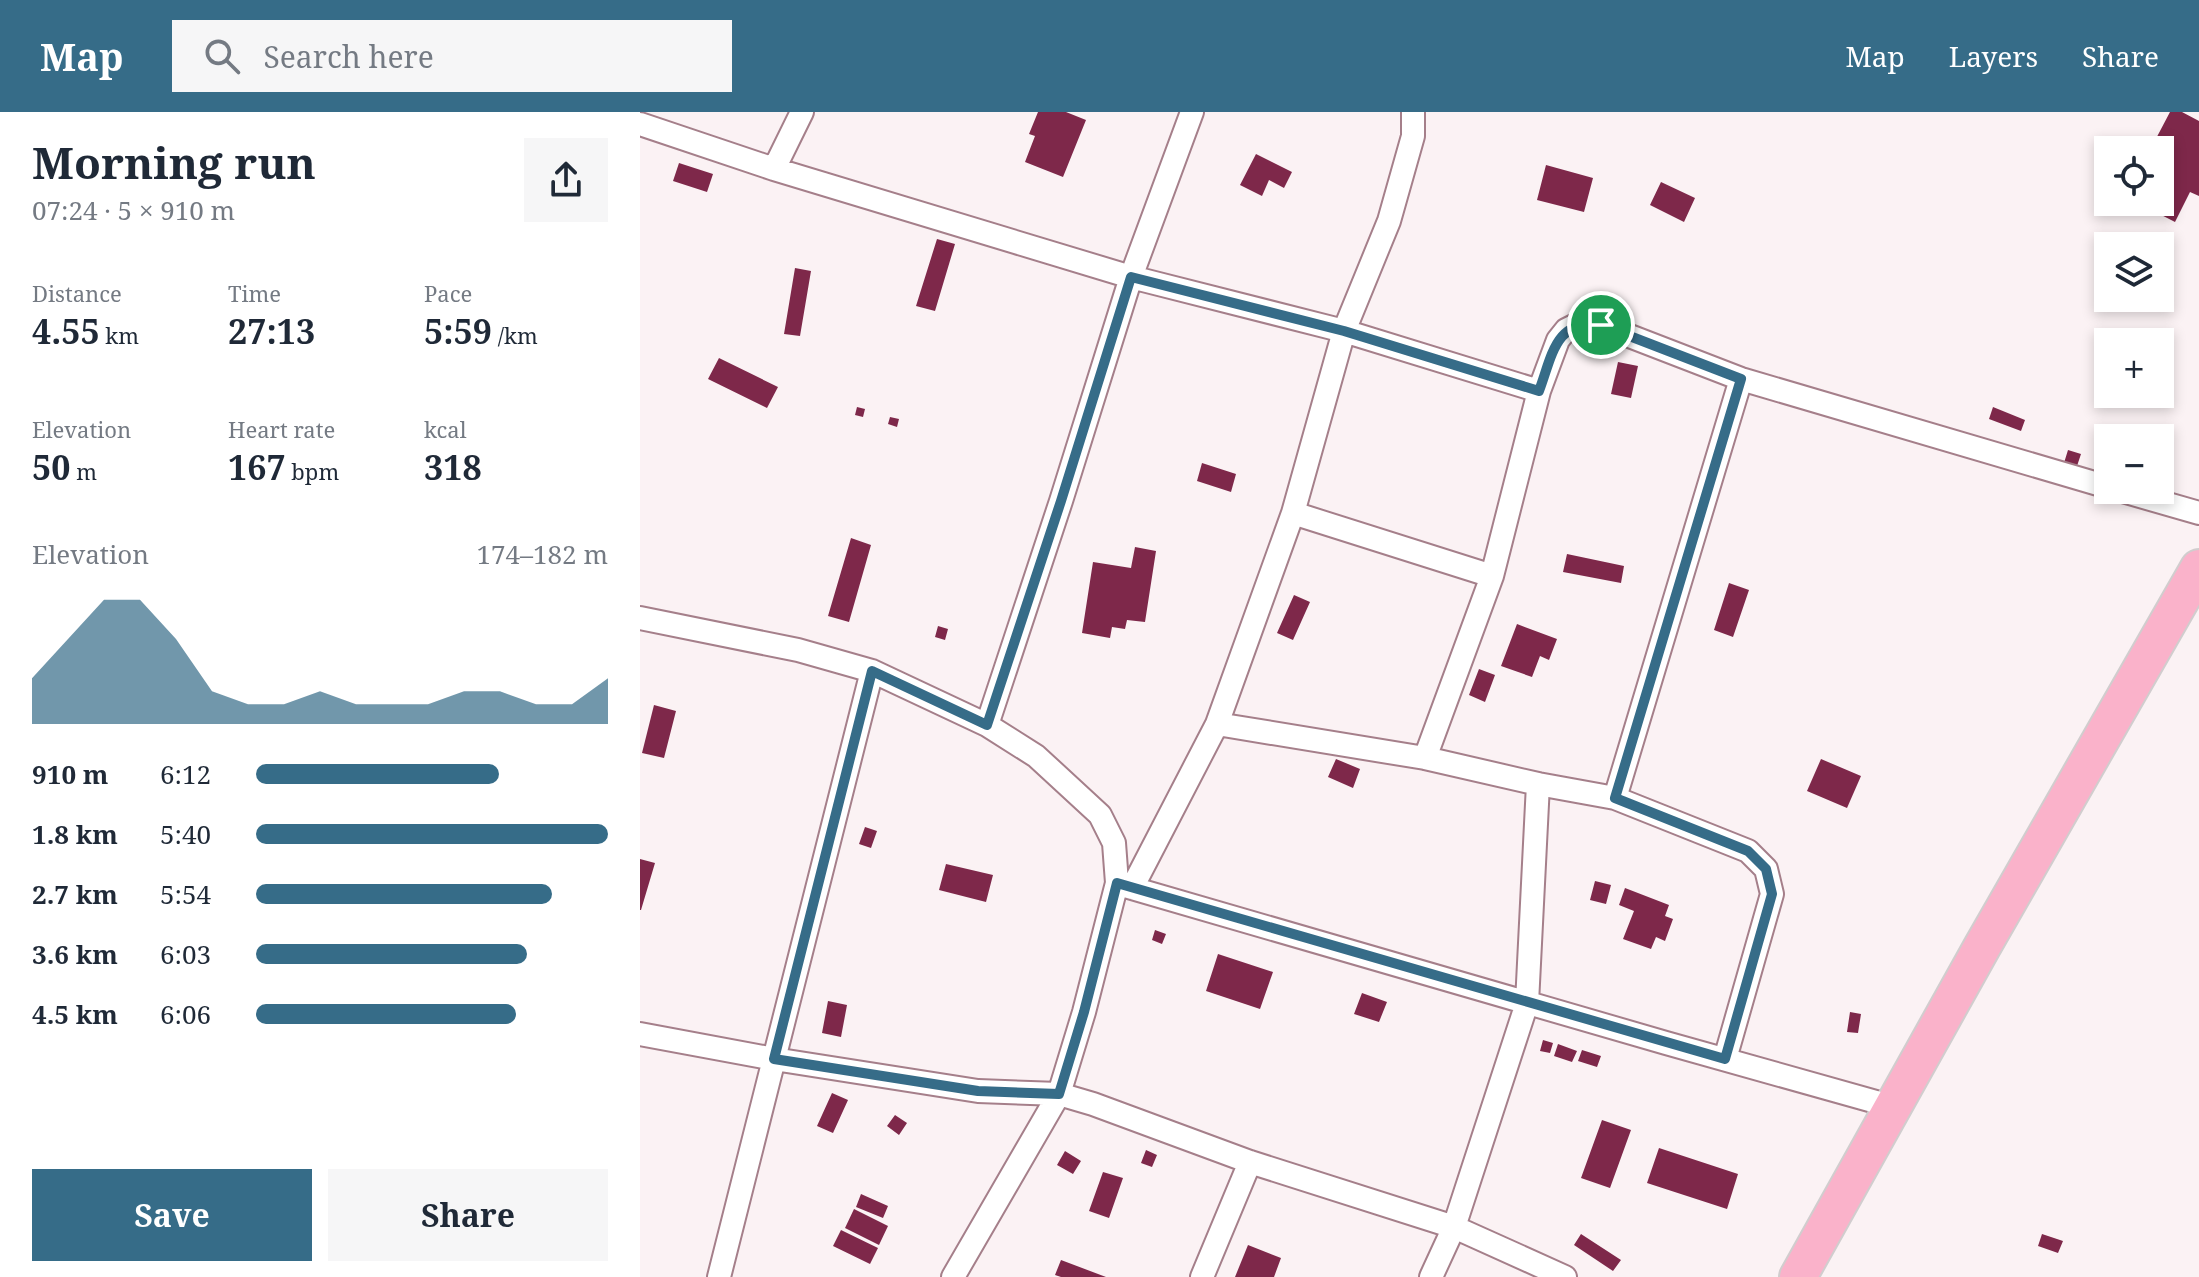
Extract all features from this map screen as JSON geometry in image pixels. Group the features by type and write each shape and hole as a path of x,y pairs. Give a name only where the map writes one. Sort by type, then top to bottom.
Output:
{"main road":[{"path":"1798,1277 2199,568"}],"street":[{"path":"774,169 802,112"},
{"path":"953,1277 1059,1094 1124,886 1217,724 1293,513 1344,331 1389,221 1413,136 1413,112"},
{"path":"987,725 1186,114"},
{"path":"640,124 774,169 1131,277 1344,331 1539,391"},
{"path":"1425,758 1492,576 1539,391 1558,340 1566,330 1578,324 1601,325 1741,379 2094,483"},
{"path":"1615,798 1741,379"},
{"path":"2168,504 2199,513"},
{"path":"1293,513 1492,576"},
{"path":"640,618 798,650 872,671 987,725 1036,756 1100,815 1114,843 1124,886"},
{"path":"719,1277 872,671"},
{"path":"1217,724 1425,758 1615,798 1748,851 1766,869 1772,894 1725,1059"},
{"path":"1431,1277 1454,1227 1527,1003 1538,784"},
{"path":"1124,886 1894,1107"},
{"path":"640,1034 978,1091 1059,1094 1250,1162 1454,1227 1565,1277"},
{"path":"1202,1277 1250,1162"}],"building":[{"path":"1038,112 1066,112 1086,120 1063,177 1025,162 1035,136 1029,134"},
{"path":"2170,112 2182,112 2199,121 2199,196 2190,192 2175,222 2163,216 2174,216 2174,136 2157,136"},
{"path":"1256,154 1292,172 1284,188 1269,180 1262,196 1240,185"},
{"path":"679,163 713,174 707,192 673,181"},
{"path":"1546,165 1593,178 1584,212 1537,200"},
{"path":"1661,182 1695,198 1684,222 1650,205"},
{"path":"937,239 955,244 935,311 916,306"},
{"path":"795,268 811,271 800,336 784,334"},
{"path":"719,358 778,387 767,408 708,379"},
{"path":"1618,362 1638,366 1631,398 1611,394"},
{"path":"857,407 865,409 863,417 855,415"},
{"path":"1993,407 2025,420 2021,431 1989,419"},
{"path":"890,417 899,419 897,427 888,424"},
{"path":"2068,450 2081,454 2077,466 2064,463"},
{"path":"1202,463 1236,474 1231,492 1197,481"},
{"path":"851,538 871,545 849,622 828,616"},
{"path":"1135,547 1156,551 1145,622 1127,620 1125,629 1112,627 1110,638 1082,633 1093,562 1131,568"},
{"path":"1567,554 1624,566 1621,583 1563,572"},
{"path":"1729,583 1749,590 1733,637 1714,630"},
{"path":"1294,595 1310,602 1293,640 1277,633"},
{"path":"1517,624 1557,639 1549,660 1540,656 1532,677 1501,666"},
{"path":"938,626 948,629 945,640 935,637"},
{"path":"1479,669 1495,675 1485,702 1469,695"},
{"path":"654,705 676,711 664,758 642,753"},
{"path":"1336,759 1360,769 1353,788 1328,777"},
{"path":"1821,759 1861,776 1847,808 1807,791"},
{"path":"865,827 877,831 871,848 859,844"},
{"path":"640,859 655,863 641,910 640,910"},
{"path":"946,864 993,875 986,902 939,890"},
{"path":"1595,881 1611,885 1606,904 1590,900"},
{"path":"1625,888 1669,905 1665,916 1673,919 1665,941 1656,937 1651,949 1623,939 1634,911 1619,905"},
{"path":"1155,930 1166,934 1162,944 1152,940"},
{"path":"1218,954 1273,972 1260,1009 1206,991"},
{"path":"1362,993 1387,1002 1379,1022 1354,1014"},
{"path":"828,1001 847,1005 841,1037 822,1033"},
{"path":"1850,1012 1861,1014 1858,1033 1847,1032"},
{"path":"1543,1040 1553,1043 1550,1053 1540,1051"},
{"path":"1558,1044 1577,1051 1572,1062 1554,1056"},
{"path":"1582,1050 1601,1056 1597,1067 1578,1061"},
{"path":"832,1093 848,1100 833,1133 817,1126"},
{"path":"895,1115 907,1123 899,1135 887,1126"},
{"path":"1602,1120 1631,1130 1610,1188 1581,1178"},
{"path":"1659,1148 1738,1174 1727,1209 1647,1183"},
{"path":"1146,1150 1157,1155 1152,1167 1141,1163"},
{"path":"1065,1151 1081,1161 1073,1174 1057,1165"},
{"path":"1103,1172 1123,1178 1109,1218 1089,1211"},
{"path":"861,1194 888,1206 883,1218 856,1207"},
{"path":"854,1209 888,1226 879,1245 845,1228"},
{"path":"841,1230 878,1248 870,1264 833,1246"},
{"path":"1581,1234 1621,1260 1613,1271 1574,1245"},
{"path":"2042,1234 2063,1241 2058,1253 2038,1246"},
{"path":"1248,1245 1281,1258 1274,1277 1235,1277"},
{"path":"1061,1260 1106,1277 1055,1275"}],"route":[{"path":"1131,277 1344,331 1539,391 1558,340 1566,330 1578,324 1601,325 1741,379 1615,798 1748,851 1766,869 1772,894 1725,1059 1117,883 1059,1094 978,1091 774,1059 872,671 987,725 1131,277"}]}
